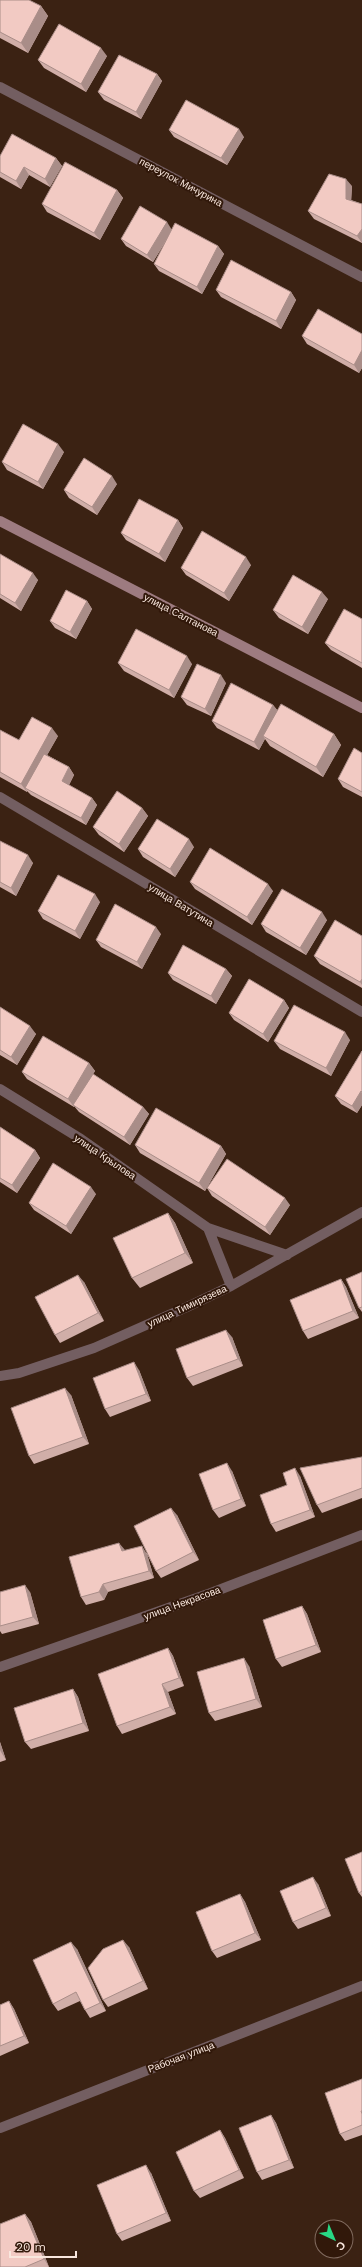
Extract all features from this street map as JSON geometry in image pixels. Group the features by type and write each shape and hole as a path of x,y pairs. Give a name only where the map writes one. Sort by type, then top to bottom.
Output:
{"main road":[{"name":"улица Салтанова","path":"0,521 362,708"}],"street":[{"name":"переулок Мичурина","path":"0,87 362,277"},
{"name":"улица Ватутина","path":"0,797 362,1012"},
{"name":"улица Крылова","path":"0,1089 81,1139 208,1228 287,1255"},
{"name":"улица Тимирязева","path":"0,1376 19,1373 94,1348 231,1286 362,1212"},
{"path":"208,1228 231,1286"},
{"name":"улица Некрасова","path":"0,1667 211,1593 362,1535"},
{"name":"Рабочая улица","path":"0,2128 362,1986"}],"building":[{"path":"0,0 29,0 41,6 21,43 0,32"},
{"path":"59,24 101,48 81,84 38,60"},
{"path":"119,55 157,74 136,112 98,92"},
{"path":"186,100 239,129 221,158 169,130"},
{"path":"12,134 56,158 45,179 24,167 16,181 0,172 0,156"},
{"path":"65,162 117,190 94,233 42,204"},
{"path":"329,174 346,179 346,199 362,204 362,229 357,236 308,211"},
{"path":"140,206 167,222 147,255 121,239"},
{"path":"175,223 218,246 197,287 154,264"},
{"path":"231,260 291,292 276,321 216,290"},
{"path":"318,309 362,334 362,350 354,365 302,336"},
{"path":"23,424 58,444 38,482 2,462"},
{"path":"84,458 112,476 92,507 64,490"},
{"path":"139,499 178,520 159,554 121,533"},
{"path":"202,531 246,557 224,593 181,568"},
{"path":"0,554 33,573 15,603 0,594"},
{"path":"293,575 322,592 302,627 273,610"},
{"path":"66,590 87,601 70,632 50,621"},
{"path":"344,609 362,619 362,663 325,643"},
{"path":"136,629 187,656 169,690 118,663"},
{"path":"197,664 221,675 205,709 181,697"},
{"path":"231,683 273,705 254,742 212,721"},
{"path":"281,704 334,734 316,767 263,736"},
{"path":"32,717 52,728 21,784 0,772 0,730 19,740"},
{"path":"354,748 362,753 362,792 338,779"},
{"path":"44,754 69,767 62,781 92,798 81,818 25,788"},
{"path":"117,791 142,808 119,844 93,827"},
{"path":"157,819 189,839 170,869 138,849"},
{"path":"0,841 28,855 11,888 0,882"},
{"path":"210,848 268,884 247,917 190,882"},
{"path":"58,875 95,894 75,931 38,911"},
{"path":"282,889 322,912 300,948 261,924"},
{"path":"115,904 156,927 137,962 96,940"},
{"path":"335,920 362,936 362,979 360,982 314,956"},
{"path":"183,945 226,969 211,996 168,973"},
{"path":"249,979 284,1000 263,1034 229,1013"},
{"path":"294,1005 345,1032 326,1068 274,1041"},
{"path":"0,1007 30,1026 11,1057 0,1050"},
{"path":"43,1036 89,1063 68,1099 22,1072"},
{"path":"362,1051 362,1092 361,1091 352,1106 335,1096"},
{"path":"93,1074 143,1107 124,1137 73,1105"},
{"path":"156,1108 221,1146 199,1183 135,1145"},
{"path":"0,1127 35,1150 12,1185 0,1178"},
{"path":"227,1159 285,1198 265,1227 207,1188"},
{"path":"53,1163 91,1187 66,1226 29,1203"},
{"path":"168,1213 185,1253 132,1278 113,1238"},
{"path":"362,1272 362,1307 359,1308 346,1279"},
{"path":"78,1275 98,1313 55,1335 35,1297"},
{"path":"341,1279 353,1311 303,1331 290,1300"},
{"path":"226,1330 238,1359 187,1378 176,1349"},
{"path":"134,1362 146,1394 105,1409 93,1378"},
{"path":"65,1388 83,1437 29,1456 11,1408"},
{"path":"362,1457 362,1488 317,1505 300,1468"},
{"path":"227,1463 241,1499 213,1510 199,1474"},
{"path":"295,1468 310,1510 271,1524 260,1495 287,1485 283,1473"},
{"path":"171,1508 193,1552 156,1571 134,1526"},
{"path":"119,1543 122,1551 142,1546 149,1571 103,1584 99,1592 81,1597 69,1557"},
{"path":"25,1585 33,1617 0,1626 0,1592"},
{"path":"302,1606 316,1645 276,1659 263,1620"},
{"path":"168,1648 179,1678 162,1684 170,1707 117,1726 98,1674"},
{"path":"244,1658 256,1699 209,1713 197,1672"},
{"path":"73,1689 83,1723 25,1742 14,1708"},
{"path":"362,1852 362,1891 359,1893 345,1859"},
{"path":"313,1877 326,1908 293,1922 280,1891"},
{"path":"240,1894 255,1933 212,1951 196,1912"},
{"path":"123,1940 143,1981 103,2000 88,1968 103,1949"},
{"path":"71,1942 100,2003 85,2010 76,1992 53,2004 33,1960"},
{"path":"9,2001 24,2036 0,2046 0,2005"},
{"path":"362,2079 362,2125 340,2134 325,2093"},
{"path":"271,2115 289,2160 257,2172 239,2128"},
{"path":"220,2130 239,2170 194,2191 176,2152"},
{"path":"146,2165 166,2213 117,2234 97,2185"},
{"path":"25,2214 44,2259 25,2267 0,2267 0,2224"}]}
